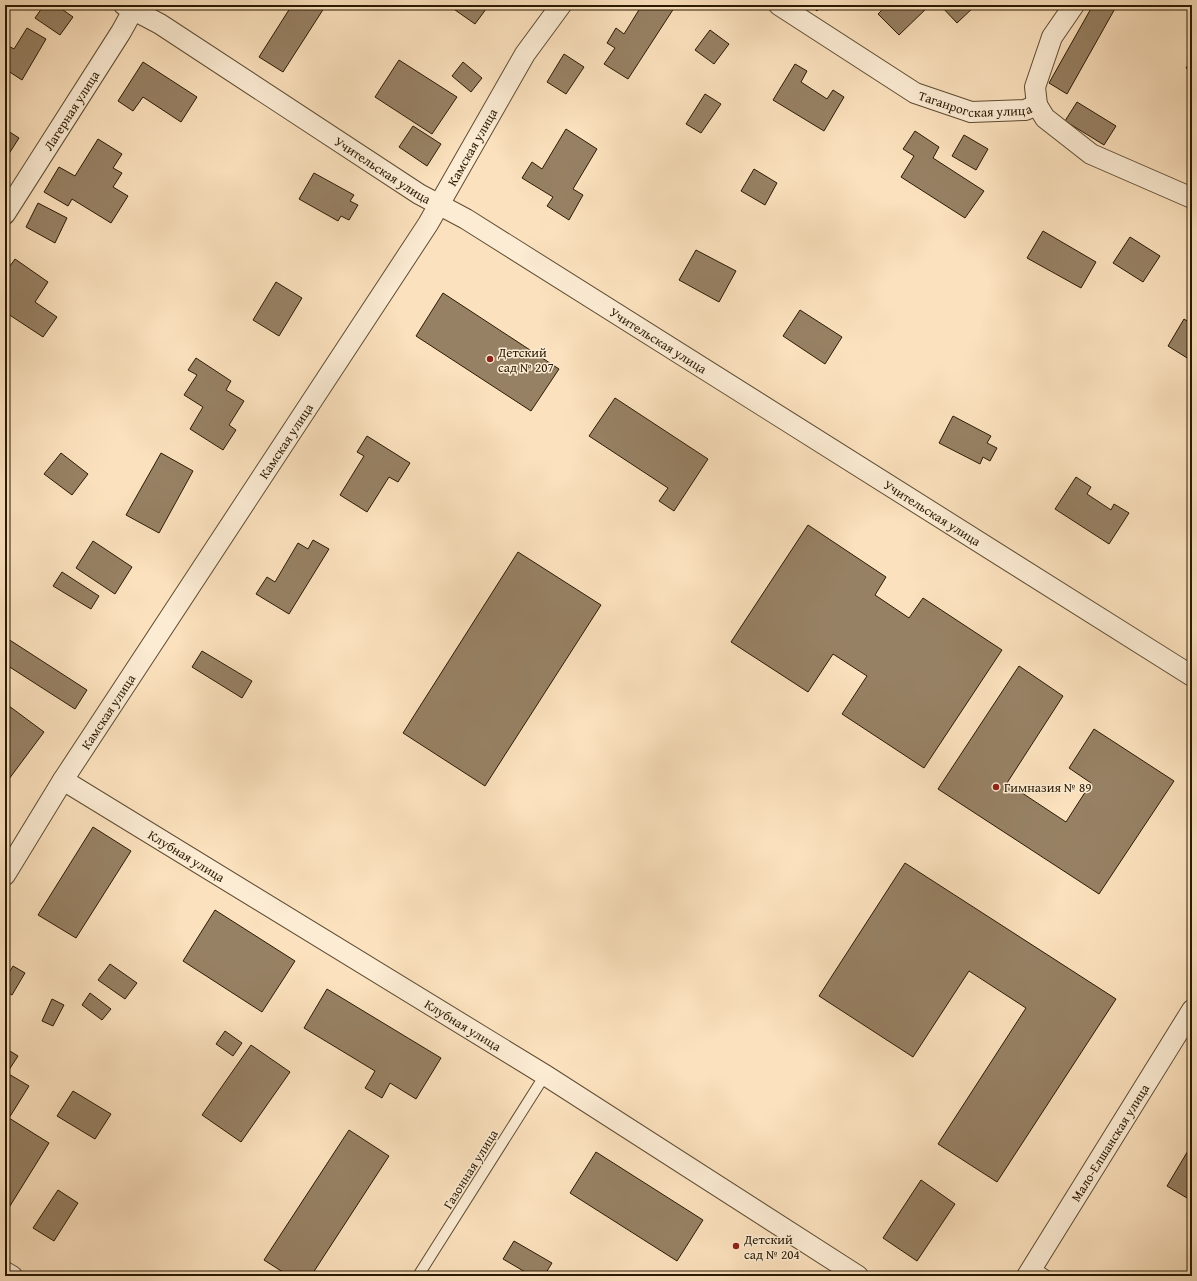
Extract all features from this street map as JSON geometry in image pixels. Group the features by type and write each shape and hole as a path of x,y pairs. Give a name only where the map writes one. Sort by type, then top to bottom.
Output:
{"street":[{"name":"Камская улица","path":"5,874 63,780 424,231 525,54 561,5"},
{"name":"Таганрогская улица","path":"779,5 915,93 971,112 1025,110 1037,105 1045,118 1091,154 1192,198"},
{"path":"1037,105 1035,87 1052,37 1074,5"},
{"name":"Учительская улица","path":"131,6 419,194 466,219 1192,676"},
{"name":"Лагерная улица","path":"5,214 121,32 131,6"},
{"name":"Клубная улица","path":"63,780 545,1075 858,1276"},
{"name":"Мало-Елшанская улица","path":"1035,1273 1192,1010"},
{"path":"5,1272 12,1276"}],"lane":[{"name":"Газонная улица","path":"418,1276 545,1075"}],"building":[{"path":"44,5 56,5 73,17 60,35 35,18"},
{"path":"292,5 326,5 283,72 259,57"},
{"path":"448,5 489,5 475,24"},
{"path":"642,5 676,5 628,79 604,64 615,48 607,43 616,28 624,34"},
{"path":"810,5 822,5 817,11"},
{"path":"887,5 930,5 899,35 878,14"},
{"path":"940,5 976,5 957,23"},
{"path":"1093,5 1117,5 1067,94 1049,83"},
{"path":"27,28 46,39 22,80 5,69 5,44 14,49"},
{"path":"710,30 729,44 714,64 695,50"},
{"path":"564,54 584,67 566,94 547,82"},
{"path":"1192,59 1192,72 1186,68"},
{"path":"399,60 457,97 432,134 375,97"},
{"path":"143,62 197,97 181,122 143,97 133,111 118,101"},
{"path":"463,62 482,78 471,92 452,76"},
{"path":"795,64 807,71 801,82 827,99 833,90 844,97 824,131 773,100"},
{"path":"705,94 721,104 701,133 686,124"},
{"path":"1077,102 1116,126 1104,145 1065,121"},
{"path":"413,126 441,144 427,166 399,147"},
{"path":"5,129 19,138 5,160"},
{"path":"566,129 597,149 573,189 583,195 569,220 547,206 553,197 522,178 532,162 542,169"},
{"path":"915,131 939,147 933,158 984,191 965,218 901,177 914,156 903,149"},
{"path":"964,135 988,149 976,170 952,156"},
{"path":"98,139 122,154 113,168 122,173 113,187 128,196 111,223 72,199 68,206 44,192 59,167 75,176"},
{"path":"754,169 777,183 765,205 741,191"},
{"path":"314,173 354,195 350,201 358,205 349,220 341,216 338,221 299,199"},
{"path":"38,203 67,218 55,243 26,227"},
{"path":"1043,231 1096,262 1081,288 1027,258"},
{"path":"1130,237 1160,256 1143,282 1113,263"},
{"path":"696,250 736,271 719,302 679,280"},
{"path":"15,259 48,282 35,302 57,317 43,337 5,312 5,288 8,284 5,282 5,273"},
{"path":"276,282 302,298 279,336 253,320"},
{"path":"443,293 559,369 531,411 416,336"},
{"path":"800,310 842,337 825,364 783,336"},
{"path":"1184,319 1192,324 1192,361 1168,346"},
{"path":"196,358 231,381 226,390 244,401 229,425 236,430 223,450 190,429 203,407 184,395 197,375 188,370"},
{"path":"615,398 708,459 674,511 659,501 668,488 589,436"},
{"path":"953,416 991,436 987,443 997,448 990,461 983,457 980,464 939,443"},
{"path":"367,436 410,463 398,482 389,477 367,512 340,495 364,456 357,452"},
{"path":"61,453 88,474 72,495 44,474"},
{"path":"161,453 193,471 159,533 126,515"},
{"path":"1076,477 1091,487 1087,494 1111,510 1114,504 1129,513 1109,544 1055,509"},
{"path":"808,525 886,577 875,595 909,618 923,598 1002,650 924,768 842,714 867,676 833,654 808,692 731,642"},
{"path":"313,540 329,549 289,614 256,594 267,577 275,582 298,543 308,549"},
{"path":"93,541 132,567 115,594 76,568"},
{"path":"518,552 601,605 485,786 403,733"},
{"path":"62,572 99,596 91,609 53,586"},
{"path":"5,637 87,690 75,709 5,664"},
{"path":"202,651 252,681 242,698 192,667"},
{"path":"1019,666 1063,696 1007,783 1066,822 1091,783 1069,768 1094,729 1174,781 1099,894 938,789"},
{"path":"5,703 44,732 6,783 5,782"},
{"path":"93,827 131,851 76,938 38,915"},
{"path":"905,863 1116,999 997,1182 938,1144 1026,1008 969,971 913,1057 819,996"},
{"path":"215,910 295,961 262,1012 183,961"},
{"path":"110,964 137,983 125,999 98,980"},
{"path":"13,966 25,973 12,995 5,991 5,979"},
{"path":"327,989 441,1058 416,1099 390,1083 382,1098 365,1088 375,1071 304,1028"},
{"path":"90,993 111,1009 102,1020 82,1005"},
{"path":"52,999 64,1005 53,1026 42,1021"},
{"path":"225,1031 242,1043 233,1056 216,1044"},
{"path":"251,1045 290,1072 241,1142 202,1115"},
{"path":"5,1048 18,1056 7,1073 29,1086 9,1118 49,1143 5,1214"},
{"path":"73,1091 111,1114 95,1139 57,1116"},
{"path":"349,1130 389,1156 311,1276 289,1276 264,1260"},
{"path":"1192,1144 1192,1201 1167,1186"},
{"path":"596,1152 703,1220 677,1261 570,1193"},
{"path":"921,1180 955,1204 917,1261 883,1238"},
{"path":"58,1190 78,1203 54,1241 33,1228"},
{"path":"514,1241 552,1263 544,1276 532,1276 503,1259"}],"place":[{"name":"Детский сад № 207","path":"490,359"},
{"name":"Гимназия № 89","path":"996,787"},
{"name":"Детский сад № 204","path":"736,1246"}]}
